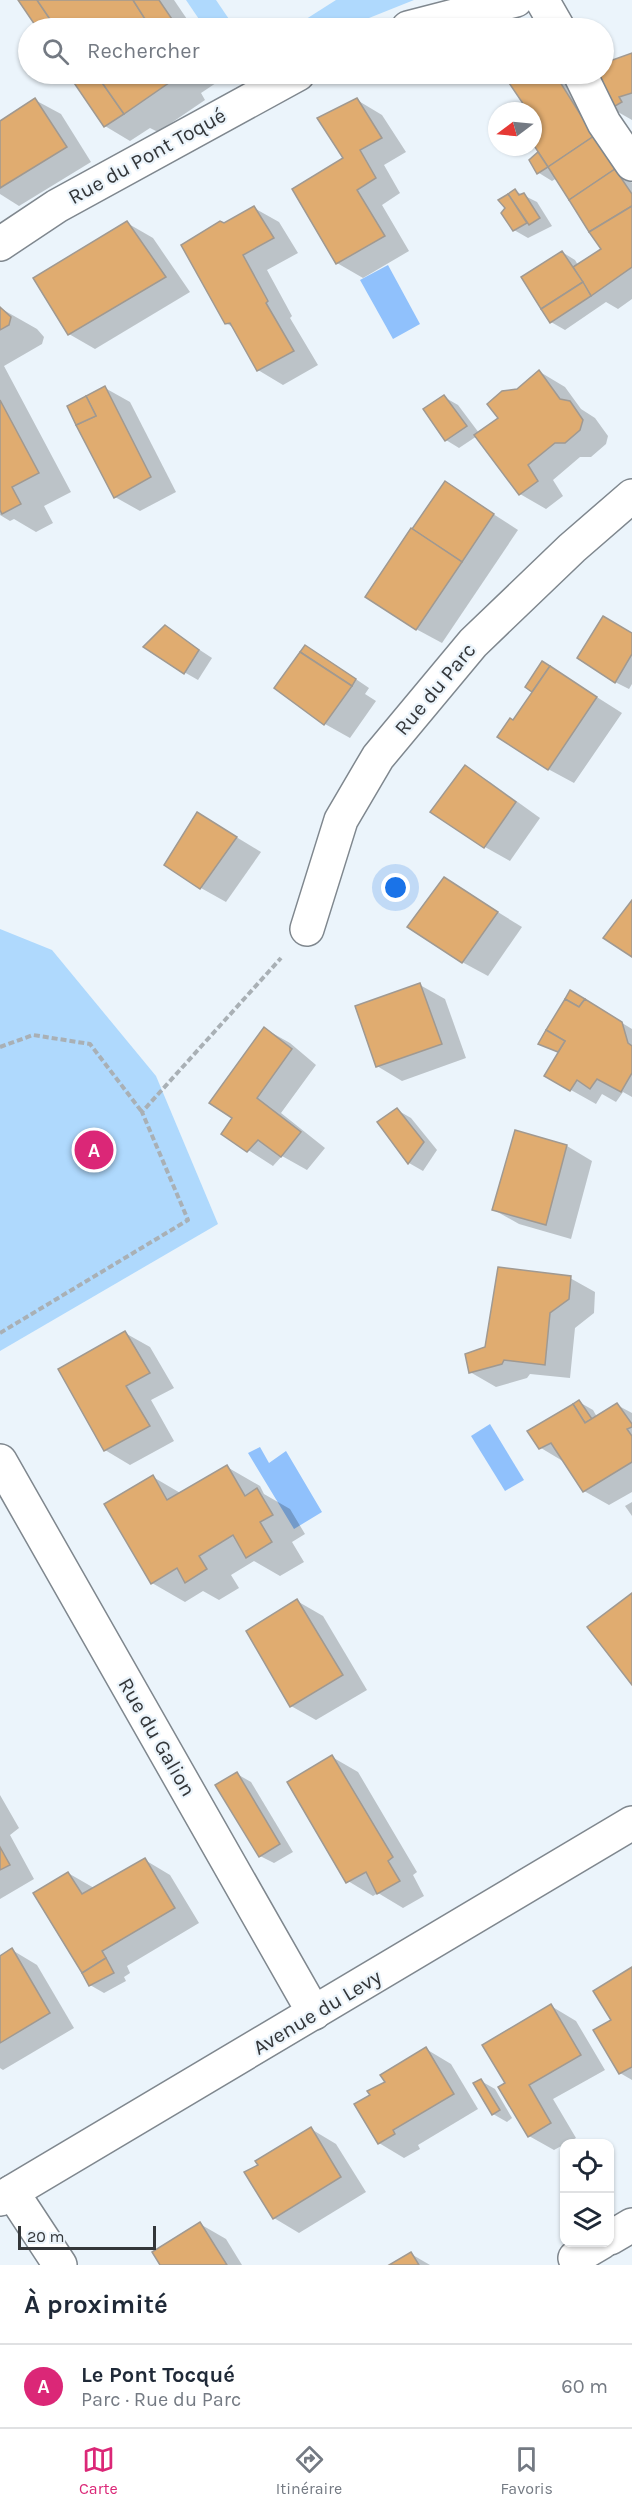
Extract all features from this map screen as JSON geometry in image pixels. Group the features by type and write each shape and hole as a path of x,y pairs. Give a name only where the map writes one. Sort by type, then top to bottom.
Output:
{"street":[{"path":"447,18 516,0"},
{"path":"542,0 552,18"},
{"name":"Rue du Pont Toqué","path":"0,244 57,206 280,84"},
{"path":"585,84 604,123 632,164"},
{"name":"Rue du Parc","path":"307,929 341,820 378,757 473,643 572,548 632,496"},
{"name":"Rue du Galion","path":"0,1461 315,2013"},
{"name":"Avenue du Levy","path":"6,2195 632,1823"},
{"path":"6,2195 60,2265"},
{"path":"614,2235 632,2225"}],"path":[{"path":"142,1112 307,929"},
{"path":"0,1047 33,1035 90,1044 142,1112 188,1220 0,1333"}],"shaded area":[{"path":"186,0 216,0 228,18 198,18"},
{"path":"336,0 414,0 369,18 308,18"},
{"path":"388,265 420,324 393,339 360,280"},
{"path":"0,929 52,950 156,1076 218,1224 0,1351"},
{"path":"490,1424 524,1480 505,1491 471,1436"},
{"path":"260,1447 269,1463 286,1451 322,1512 294,1529 248,1453"}],"building":[{"path":"18,0 37,0 49,18 30,18"},
{"path":"37,0 133,0 144,18 49,18"},
{"path":"133,0 159,0 171,18 144,18"},
{"path":"632,53 632,93 619,97 622,102 610,109 596,84 614,84 614,59"},
{"path":"75,84 103,84 124,114 104,127"},
{"path":"103,84 167,84 124,114"},
{"path":"510,84 561,84 594,136 548,167 541,156 542,102 522,102"},
{"path":"35,98 67,147 0,188 0,121"},
{"path":"357,98 382,138 360,150 376,178 357,190 385,236 336,264 292,189 343,158 317,118"},
{"path":"594,136 615,169 569,200 548,167"},
{"path":"534,156 541,156 548,167 537,174 529,160"},
{"path":"615,169 632,194 632,206 589,232 569,200"},
{"path":"515,189 519,195 524,193 540,218 529,225 508,194"},
{"path":"508,194 527,223 513,231 501,213 505,208 498,200"},
{"path":"254,206 274,238 243,255 268,301 266,303 294,351 257,371 230,323 225,324 181,245 220,221 224,223"},
{"path":"632,206 632,267 591,296 573,267 601,249 589,232"},
{"path":"127,221 166,277 68,335 33,278"},
{"path":"562,251 583,282 541,309 521,277"},
{"path":"583,282 591,296 550,323 541,309"},
{"path":"0,307 11,317 9,325 0,330"},
{"path":"539,370 560,399 570,401 583,420 580,430 565,443 555,443 528,465 538,481 519,495 474,435 498,418 487,404 502,391 517,389"},
{"path":"105,386 151,477 114,498 76,425 96,416 86,396"},
{"path":"444,395 467,426 445,441 423,409"},
{"path":"86,396 96,416 76,425 67,406"},
{"path":"0,400 39,473 12,487 21,504 2,514 0,510"},
{"path":"445,481 494,514 462,562 412,529"},
{"path":"411,528 462,562 416,630 365,597"},
{"path":"603,616 632,633 632,654 615,683 577,658"},
{"path":"165,625 199,650 184,674 143,647"},
{"path":"305,645 356,679 352,686 300,652"},
{"path":"300,652 352,686 324,725 274,688"},
{"path":"542,661 550,666 532,692 525,687"},
{"path":"550,666 597,697 548,770 497,737 510,718 513,720"},
{"path":"465,765 516,802 484,848 430,812"},
{"path":"197,812 237,837 200,889 164,865"},
{"path":"444,877 498,912 462,963 407,927"},
{"path":"632,900 632,957 603,938"},
{"path":"420,983 442,1044 376,1067 355,1006"},
{"path":"570,990 585,999 579,1007 565,999"},
{"path":"565,999 579,1007 585,999 622,1022 628,1043 632,1046 632,1073 621,1092 597,1079 590,1089 577,1080 570,1091 544,1076 565,1041 546,1030"},
{"path":"264,1027 292,1049 257,1098 301,1132 281,1157 258,1140 247,1152 221,1134 232,1118 209,1103"},
{"path":"546,1030 565,1041 558,1052 538,1044"},
{"path":"397,1108 424,1142 408,1164 377,1122"},
{"path":"515,1130 567,1145 546,1225 492,1210"},
{"path":"498,1267 571,1276 569,1299 550,1313 545,1365 504,1360 502,1364 469,1373 465,1354 485,1347"},
{"path":"125,1331 150,1373 126,1386 150,1426 104,1451 58,1369"},
{"path":"579,1400 592,1419 585,1423 573,1404"},
{"path":"617,1403 632,1424 632,1427 627,1429 632,1436 632,1462 583,1492 551,1443 539,1449 527,1431 573,1404 585,1423"},
{"path":"227,1465 245,1496 257,1488 273,1515 260,1522 272,1542 246,1558 233,1535 199,1556 207,1569 185,1583 177,1568 151,1584 104,1504 153,1475 167,1500"},
{"path":"632,1593 632,1685 587,1627"},
{"path":"297,1599 343,1675 290,1707 246,1631"},
{"path":"332,1755 393,1857 388,1861 400,1881 377,1894 366,1872 346,1883 287,1782"},
{"path":"237,1772 280,1844 259,1857 215,1785"},
{"path":"0,1847 10,1865 0,1870"},
{"path":"145,1858 175,1908 102,1951 106,1958 82,1973 33,1893 68,1872 82,1894"},
{"path":"12,1948 50,2013 0,2043 0,1956"},
{"path":"106,1958 114,1973 89,1986 82,1973"},
{"path":"632,1967 632,2067 619,2074 593,2030 611,2020 593,1991"},
{"path":"551,2004 581,2055 529,2085 551,2123 528,2137 498,2087 505,2083 482,2045"},
{"path":"426,2047 454,2094 393,2130 395,2134 378,2144 354,2104 370,2095 367,2091 385,2082 380,2075"},
{"path":"481,2079 500,2110 492,2115 473,2083"},
{"path":"311,2127 341,2177 273,2219 244,2172 258,2165 255,2161"},
{"path":"200,2222 227,2265 160,2265 152,2252"},
{"path":"411,2252 419,2265 389,2265"}],"place":[{"name":"Le Pont Tocqué","path":"94,1150"}]}
